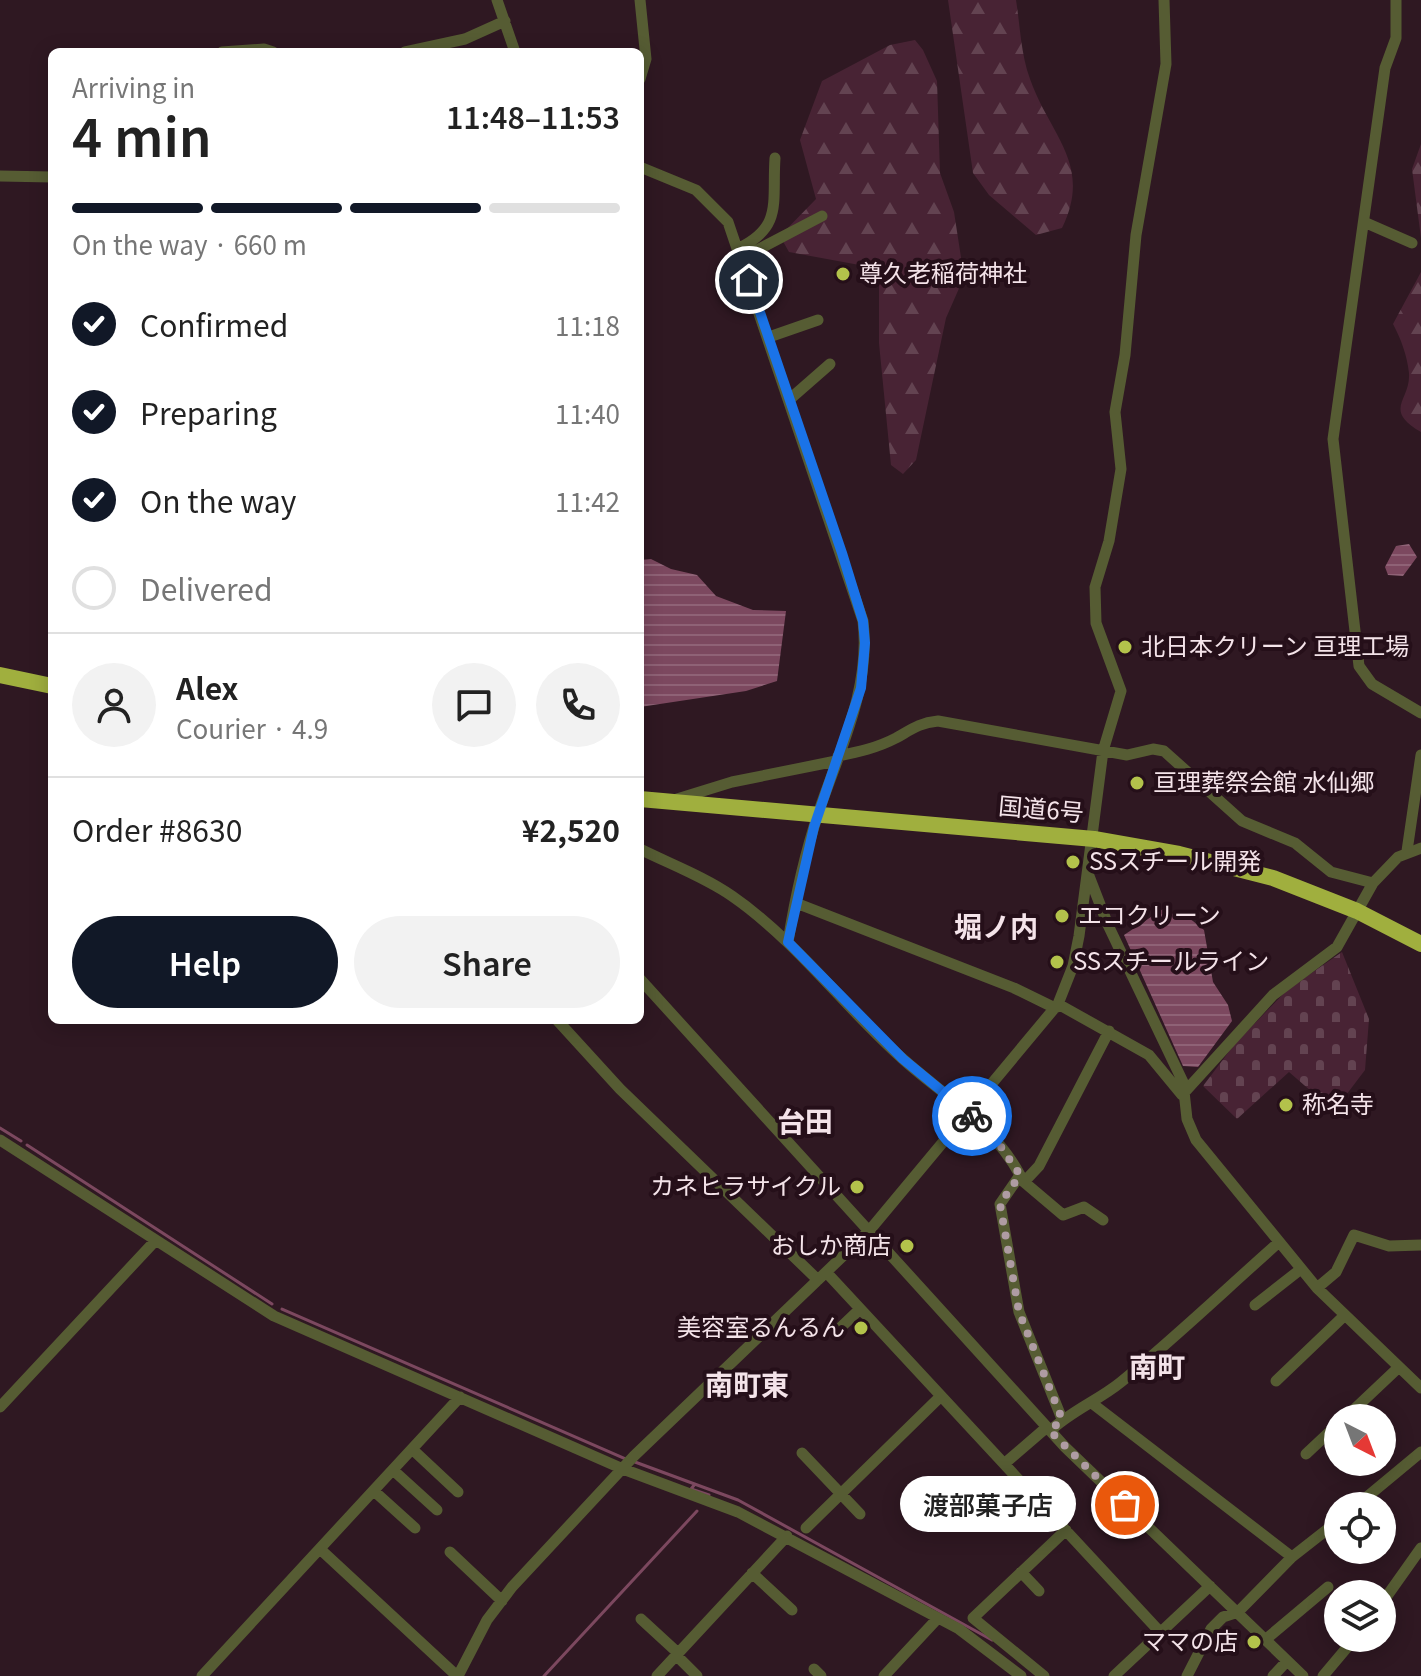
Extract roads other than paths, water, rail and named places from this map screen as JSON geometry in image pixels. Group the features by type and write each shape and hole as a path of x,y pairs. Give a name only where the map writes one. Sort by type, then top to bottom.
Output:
{"highway":[{"path":"0,675 48,685"},
{"name":"国道6号","path":"644,799 1094,839 1179,854 1273,878 1357,911 1421,944"}],"street":[{"path":"497,0 514,48"},
{"path":"640,0 646,59 644,66"},
{"path":"320,1549 457,1676 487,1620 512,1587 623,1469 869,1231 1057,1006 1073,966 1094,839 1103,751 1121,691 1096,623 1095,587 1109,541 1121,469 1115,412 1125,355 1136,235 1166,64 1164,0"},
{"path":"1396,0 1396,38 1385,68 1333,439 1338,509 1359,666 1372,684 1421,713"},
{"path":"423,48 465,39 505,21"},
{"path":"740,253 768,230 772,217 775,158"},
{"path":"644,169 696,190 728,222 863,621 865,643 861,688 819,814 788,942"},
{"path":"0,176 48,177"},
{"path":"740,253 822,216"},
{"path":"1364,222 1412,243"},
{"path":"769,337 818,320"},
{"path":"790,399 830,364"},
{"path":"669,801 732,782 865,751 918,723 938,721 1127,755 1153,749 1164,751 1242,821 1295,843 1331,872 1373,883"},
{"path":"1407,851 1421,755"},
{"path":"1182,1095 1273,995 1337,947 1373,883 1407,851 1421,848"},
{"path":"644,851 731,895 788,942 903,1059 991,1132 1022,1179 1063,1215 1084,1207 1103,1220"},
{"path":"1088,874 1108,925 1183,1082 1182,1095 1196,1140 1317,1288 1421,1388"},
{"path":"796,903 1014,988 1109,1031 1149,1055 1182,1095"},
{"path":"644,983 1049,1429 1303,1676"},
{"path":"561,1024 620,1089 860,1309 1160,1632"},
{"path":"1062,1419 1019,1312 1000,1204 1052,1144 1109,1031"},
{"path":"0,1140 274,1316 623,1469 738,1512 959,1629 1021,1676"},
{"path":"17,1151 29,1140"},
{"path":"1317,1288 1336,1272 1354,1235 1389,1246 1421,1245"},
{"path":"0,1407 155,1241"},
{"path":"1004,1464 1062,1419 1093,1404 1278,1243"},
{"path":"1255,1305 1301,1269"},
{"path":"839,1329 860,1309"},
{"path":"1276,1381 1345,1315"},
{"path":"1360,1404 1399,1367"},
{"path":"806,1528 941,1396"},
{"path":"202,1676 460,1397"},
{"path":"1093,1404 1292,1557"},
{"path":"1306,1454 1324,1437"},
{"path":"412,1449 458,1492"},
{"path":"1373,1492 1421,1452"},
{"path":"802,1453 860,1514"},
{"path":"393,1470 437,1510"},
{"path":"374,1491 415,1528"},
{"path":"1044,1676 973,1618 1066,1530"},
{"path":"1187,1676 1204,1637 1223,1617 1238,1612 1292,1557 1324,1532"},
{"path":"657,1676 787,1536"},
{"path":"1396,1583 1421,1548"},
{"path":"450,1552 502,1601"},
{"path":"1021,1572 1039,1591"},
{"path":"752,1573 792,1610"},
{"path":"1114,1676 1210,1586"},
{"path":"1265,1640 1324,1590"},
{"path":"884,1676 938,1618"},
{"path":"641,1619 697,1676"},
{"path":"1323,1676 1343,1652"},
{"path":"1273,1676 1287,1661"}],"waterway":[{"path":"0,1128 21,1141"},
{"path":"27,1145 272,1304"},
{"path":"282,1309 626,1459"},
{"path":"635,1462 738,1500 992,1640"},
{"path":"695,1484 691,1489 709,1495"},
{"path":"544,1676 697,1511"}],"place":[{"name":"尊久老稲荷神社","path":"843,274"},
{"name":"北日本クリーン 亘理工場","path":"1125,647"},
{"name":"亘理葬祭会館 水仙郷","path":"1137,783"},
{"name":"SSスチール開発","path":"1073,862"},
{"name":"エコクリーン","path":"1062,916"},
{"name":"SSスチールライン","path":"1057,962"},
{"name":"称名寺","path":"1286,1105"},
{"name":"カネヒラサイクル","path":"857,1187"},
{"name":"おしか商店","path":"907,1246"},
{"name":"美容室るんるん","path":"861,1328"},
{"name":"渡部菓子店","path":"1125,1505"},
{"name":"ママの店","path":"1254,1642"}],"district":[{"name":"堀ノ内","path":"996,927"},
{"name":"台田","path":"805,1122"},
{"name":"南町","path":"1157,1367"},
{"name":"南町東","path":"747,1385"}]}
